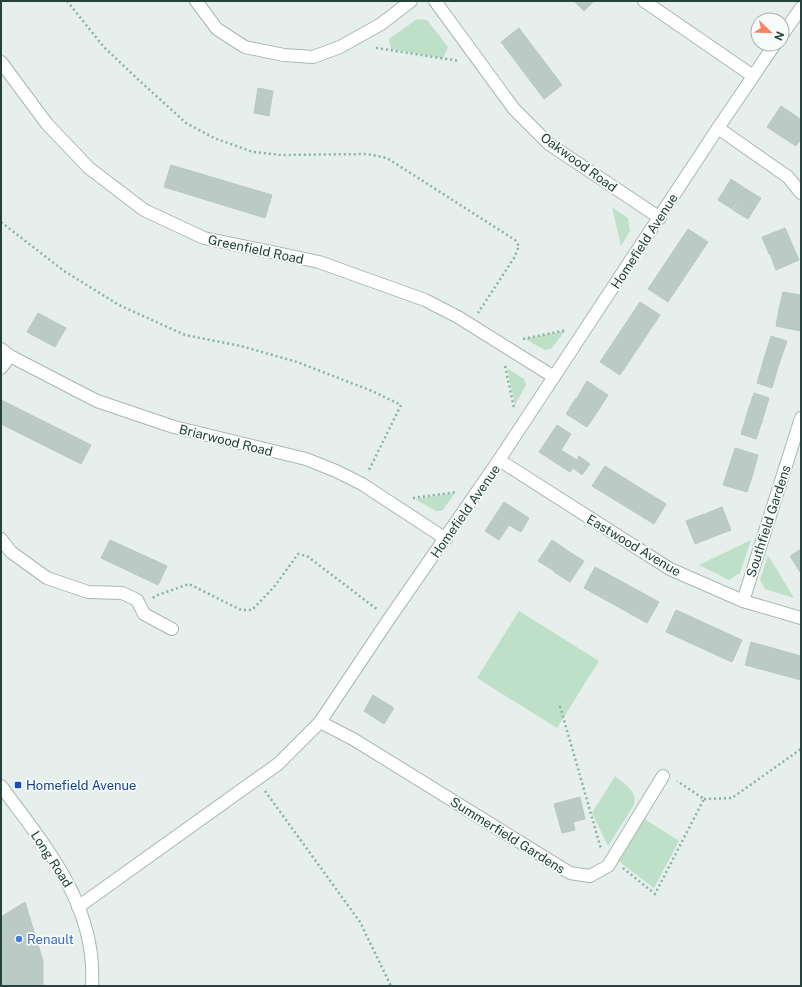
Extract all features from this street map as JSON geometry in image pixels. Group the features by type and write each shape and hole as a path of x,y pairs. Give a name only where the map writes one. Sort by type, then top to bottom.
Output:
{"street":[{"path":"196,1 217,29 245,47 284,55 313,57 340,47 374,28 411,1"},
{"name":"Oakwood Road","path":"435,1 514,109 549,144 660,218"},
{"path":"644,1 753,76"},
{"path":"790,24 801,8"},
{"name":"Homefield Avenue","path":"78,907 278,764 320,722 389,619 446,539 770,52"},
{"name":"Greenfield Road","path":"1,62 47,124 89,168 144,210 204,238 319,262 373,280 425,300 470,325 554,377"},
{"path":"718,128 788,177 801,193"},
{"path":"1,368 6,352"},
{"name":"Briarwood Road","path":"6,352 97,401 174,427 306,459 362,484 446,539"},
{"name":"Southfield Gardens","path":"743,601 801,418"},
{"name":"Eastwood Avenue","path":"499,460 670,569 743,601 801,618"},
{"path":"1,539 11,552 47,578 88,592 122,593 137,600 144,614 172,629"},
{"name":"Summerfield Gardens","path":"320,722 353,739 570,873 590,876 609,863"},
{"path":"609,863 663,776"},
{"name":"Long Road","path":"1,786 62,871 72,890 88,932 93,965 92,986"}],"path":[{"path":"67,1 102,46 186,123 214,138 253,152 282,155 366,154 387,158 515,240 519,246 514,258 470,325"},
{"path":"376,48 461,61"},
{"path":"1,222 64,271 119,305 186,335 241,346 297,362 372,391 401,405 362,484"},
{"path":"522,339 567,329"},
{"path":"505,366 514,408"},
{"path":"413,498 457,492"},
{"path":"144,614 155,596 190,584 241,610 252,610 274,587 298,554 306,556 389,619"},
{"path":"560,706 609,863 655,894 704,798"},
{"path":"663,776 670,777 704,798 732,798 801,750"},
{"path":"257,780 360,922 391,986"}],"green space":[{"path":"417,19 427,20 448,47 443,58 391,49 389,39"},
{"path":"612,207 628,218 630,231 621,246"},
{"path":"565,331 551,349 545,350 525,339"},
{"path":"507,368 524,379 526,385 515,405"},
{"path":"455,493 442,511 436,511 415,499"},
{"path":"751,540 740,573 729,580 699,565"},
{"path":"768,555 794,598 765,589 760,580"},
{"path":"519,611 599,661 557,728 477,678"},
{"path":"615,776 630,789 635,800 634,805 608,846 592,813"},
{"path":"643,818 679,841 654,888 617,860"}],"building":[{"path":"574,1 594,1 584,11"},
{"path":"519,28 562,85 544,99 501,42"},
{"path":"258,88 273,91 269,116 254,113"},
{"path":"781,106 796,116 782,137 767,127"},
{"path":"796,116 801,120 801,139 796,146 782,137"},
{"path":"171,165 272,195 265,218 164,187"},
{"path":"731,179 746,189 732,209 718,200"},
{"path":"746,189 761,198 748,219 733,210"},
{"path":"785,228 792,244 769,254 762,237"},
{"path":"688,229 708,242 668,302 648,289"},
{"path":"792,244 799,260 776,270 770,254"},
{"path":"783,292 801,295 801,313 779,309"},
{"path":"640,302 660,315 620,375 600,362"},
{"path":"779,309 801,313 800,331 776,326"},
{"path":"38,313 66,328 55,347 27,332"},
{"path":"771,336 787,341 778,367 763,362"},
{"path":"763,362 778,367 772,388 757,383"},
{"path":"587,381 608,395 598,411 577,398"},
{"path":"754,393 769,398 763,418 747,414"},
{"path":"576,398 598,411 587,427 566,414"},
{"path":"1,400 91,445 81,464 1,424"},
{"path":"747,414 763,419 756,439 741,434"},
{"path":"557,425 571,434 561,450 577,460 579,456 590,464 582,475 573,468 570,472 539,452"},
{"path":"735,448 758,455 753,474 729,467"},
{"path":"605,466 666,504 654,524 592,486"},
{"path":"729,467 753,474 747,492 723,485"},
{"path":"504,502 529,518 521,532 509,525 499,540 485,531"},
{"path":"722,507 731,530 713,537 705,514"},
{"path":"704,514 713,537 695,544 686,521"},
{"path":"110,540 167,566 158,585 101,558"},
{"path":"552,540 568,551 554,571 538,561"},
{"path":"801,549 801,571 800,572 790,556"},
{"path":"568,551 584,561 570,582 554,572"},
{"path":"595,567 659,602 647,623 584,588"},
{"path":"676,610 742,640 732,662 666,632"},
{"path":"751,642 801,656 801,680 745,665"},
{"path":"373,695 394,708 384,724 364,711"},
{"path":"580,797 585,819 573,822 575,830 562,833 554,804"},
{"name":"Renault","path":"25,902 43,961 43,986 2,986 1,917"}],"place":[{"name":"Homefield Avenue","path":"18,785"},
{"name":"Renault","path":"19,939"}]}
